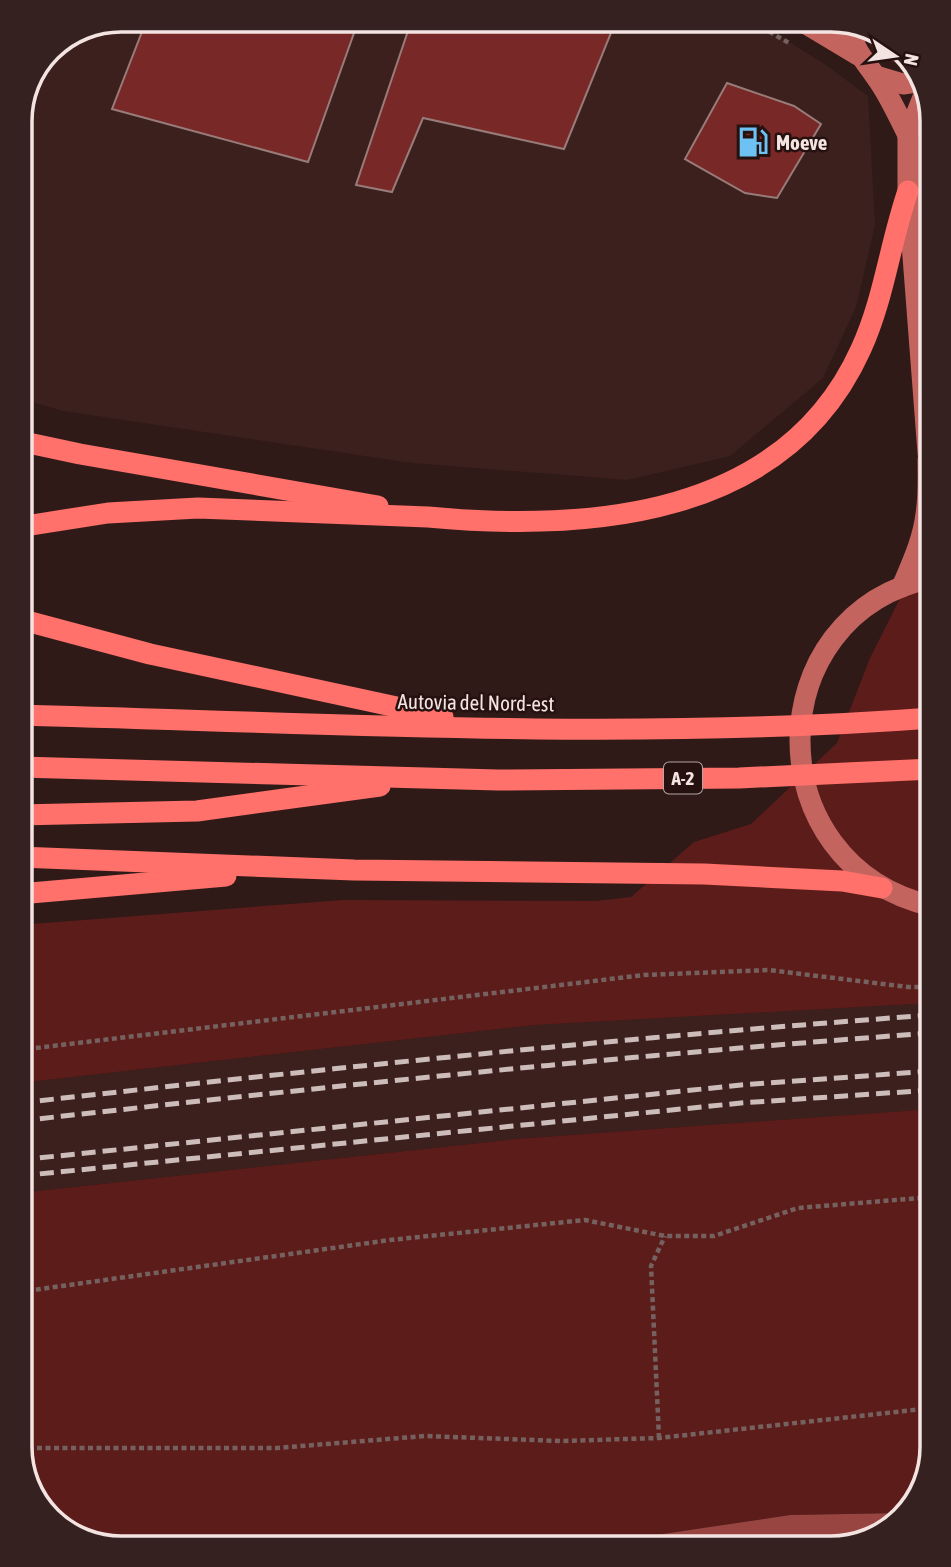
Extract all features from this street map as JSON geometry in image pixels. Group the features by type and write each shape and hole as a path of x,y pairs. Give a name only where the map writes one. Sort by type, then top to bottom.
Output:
{"highway":[{"path":"32,525 107,513 198,509 555,522 620,515 700,495 734,482 765,464 816,420 839,389 861,349 874,312 908,191"},
{"path":"32,444 259,487 349,500 428,517"},
{"path":"32,622 150,654 490,727"},
{"name":"Autovia del Nord-est","path":"32,715 490,727 703,728 920,719"},
{"name":"A-2","path":"32,767 433,778 739,778 920,770"},
{"path":"32,815 197,811 433,778"},
{"path":"32,857 312,868 704,874 807,878 882,888"},
{"path":"32,893 312,868"}],"main road":[{"path":"819,32 858,55 876,76 908,135"},
{"path":"852,34 858,55"},
{"path":"876,76 893,83 911,82"},
{"path":"919,108 908,135 908,191 920,339"},
{"path":"902,587 920,542"},
{"path":"920,582 902,587 874,603 837,635 810,682 802,708 799,741 806,792 830,840 855,867 882,888 920,903"}],"path":[{"path":"770,32 796,47"},
{"path":"32,1048 644,975 769,970 920,987"},
{"path":"32,1290 390,1240 585,1220 665,1236 714,1236 798,1208 920,1198"},
{"path":"659,1438 651,1266 665,1236"},
{"path":"32,1448 277,1448 425,1436 561,1441 659,1438 920,1409"}],"shaded area":[{"path":"120,32 773,32 823,63 868,96 875,225 856,307 823,378 730,456 627,480 412,463 63,411 32,402 32,114 41,81 50,66 71,46 86,38"},
{"path":"869,41 880,46 897,62 880,56"},
{"path":"920,559 920,1004 535,1025 32,1082 32,924 343,900 596,901 631,897 694,842 751,824 837,743 870,658"},
{"path":"920,1004 920,1110 516,1139 32,1192 32,1082 535,1025"},
{"path":"920,1110 920,1447 913,1481 897,1505 889,1513 790,1515 656,1535 114,1535 92,1531 71,1521 46,1496 32,1458 32,1192 516,1139"},
{"path":"889,1513 870,1526 831,1536 637,1536 656,1535 790,1515"}],"building":[{"path":"142,32 354,32 308,162 112,109"},
{"path":"408,32 611,32 564,149 423,118 392,192 356,185"},
{"name":"Moeve","path":"727,83 794,106 821,124 777,198 745,193 685,159"}],"railway":[{"path":"32,1102 703,1033 920,1016"},
{"path":"32,1120 475,1072 920,1034"},
{"path":"32,1159 741,1085 920,1072"},
{"path":"32,1175 741,1103 920,1091"}],"place":[{"name":"Moeve","path":"753,142"}]}
